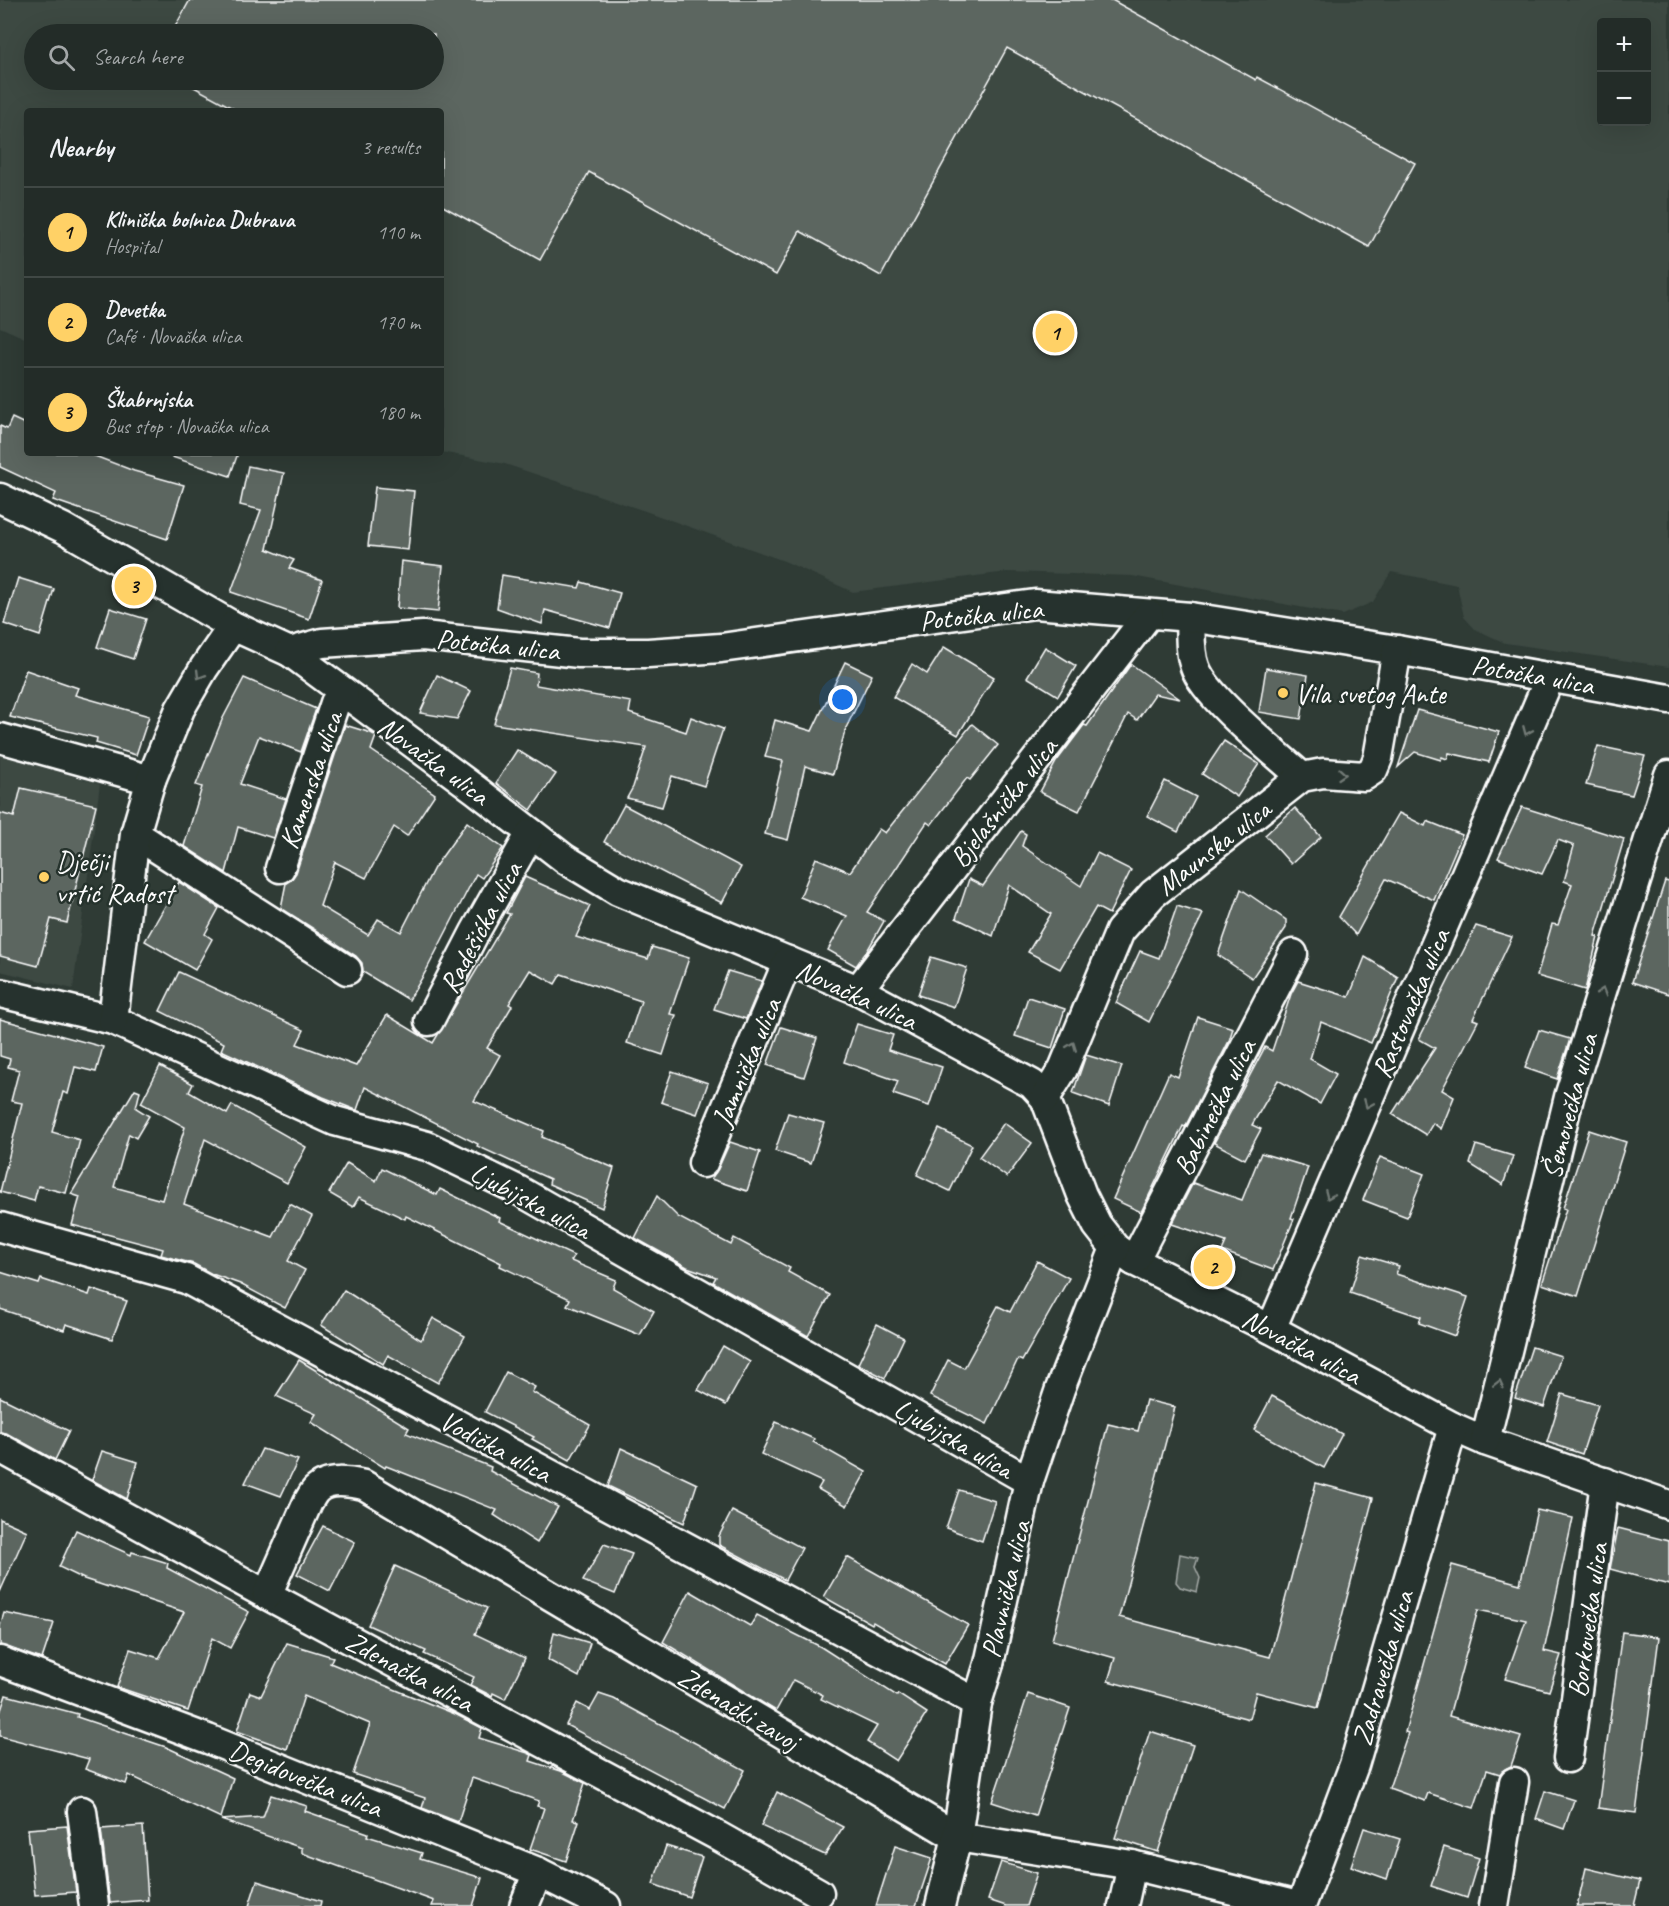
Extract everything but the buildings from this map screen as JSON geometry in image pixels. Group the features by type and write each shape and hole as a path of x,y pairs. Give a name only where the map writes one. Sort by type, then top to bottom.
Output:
{"street":[{"name":"Novačka ulica","path":"0,498 63,528 233,626 290,652 565,859 618,891 858,990 1032,1084 1045,1098 1082,1195 1097,1225 1125,1254 1453,1427 1485,1441 1669,1505"},
{"name":"Potočka ulica","path":"290,652 322,643 423,636 579,653 648,653 721,648 1035,604 1190,616 1397,650 1669,699"},
{"name":"Bjelašnička ulica","path":"858,990 1149,614"},
{"path":"1190,616 1191,650 1195,669 1212,692 1302,777 1323,773 1364,776 1373,770 1378,758 1397,650"},
{"path":"113,1020 135,834 151,780 180,710 204,668 233,626"},
{"name":"Rastovačka ulica","path":"1271,1329 1550,677"},
{"name":"Kamenska ulica","path":"280,868 335,703 344,694"},
{"path":"0,738 151,780"},
{"name":"Šemovečka ulica","path":"1485,1441 1569,1097 1669,775"},
{"name":"Maunska ulica","path":"1045,1098 1063,1069 1120,931 1153,894 1302,777"},
{"name":"Radešićka ulica","path":"429,1021 475,932 531,833"},
{"path":"135,834 347,970"},
{"name":"Babinečka ulica","path":"1125,1254 1293,954"},
{"name":"Jamnička ulica","path":"703,1163 788,961"},
{"name":"Ljubijska ulica","path":"0,993 113,1020 335,1121 427,1146 508,1185 1029,1481"},
{"name":"Vodička ulica","path":"0,1227 186,1279 977,1703"},
{"name":"Plavnička ulica","path":"940,1906 957,1837 977,1703 988,1664 1029,1481 1060,1389 1125,1254"},
{"name":"Zadravečka ulica","path":"1300,1906 1354,1765 1453,1427"},
{"name":"Zdenačka ulica","path":"0,1448 267,1595 718,1836 819,1893"},
{"name":"Zdenački zavoj","path":"267,1595 308,1502 316,1489 331,1483 348,1481 364,1485 957,1837 1132,1865 1300,1906"},
{"name":"Borkovečka ulica","path":"1568,1758 1605,1482"},
{"name":"Degidovečka ulica","path":"0,1661 208,1738 538,1872 606,1906"},
{"path":"1494,1906 1514,1782"},
{"path":"82,1811 94,1906"},
{"path":"1123,1906 1132,1865"},
{"path":"524,1906 538,1872"}],"shaded area":[{"path":"0,0 1669,0 1669,667 1505,643 1475,629 1464,617 1457,585 1391,572 1373,602 1343,615 1132,576 1007,572 853,592 784,561 648,512 505,464 444,453 444,108 24,108 24,338 0,327"},
{"name":"Dječji vrtić Radost","path":"0,755 100,784 73,989 0,971"},
{"path":"1180,1554 1198,1558 1195,1567 1200,1578 1197,1592 1180,1587 1176,1582"}],"place":[{"name":"Klinička bolnica Dubrava","path":"1055,333"},
{"name":"Škabrnjska","path":"134,586"},
{"name":"Vila svetog Ante","path":"1283,693"},
{"name":"Dječji vrtić Radost","path":"44,877"},
{"name":"Devetka","path":"1213,1267"}]}
